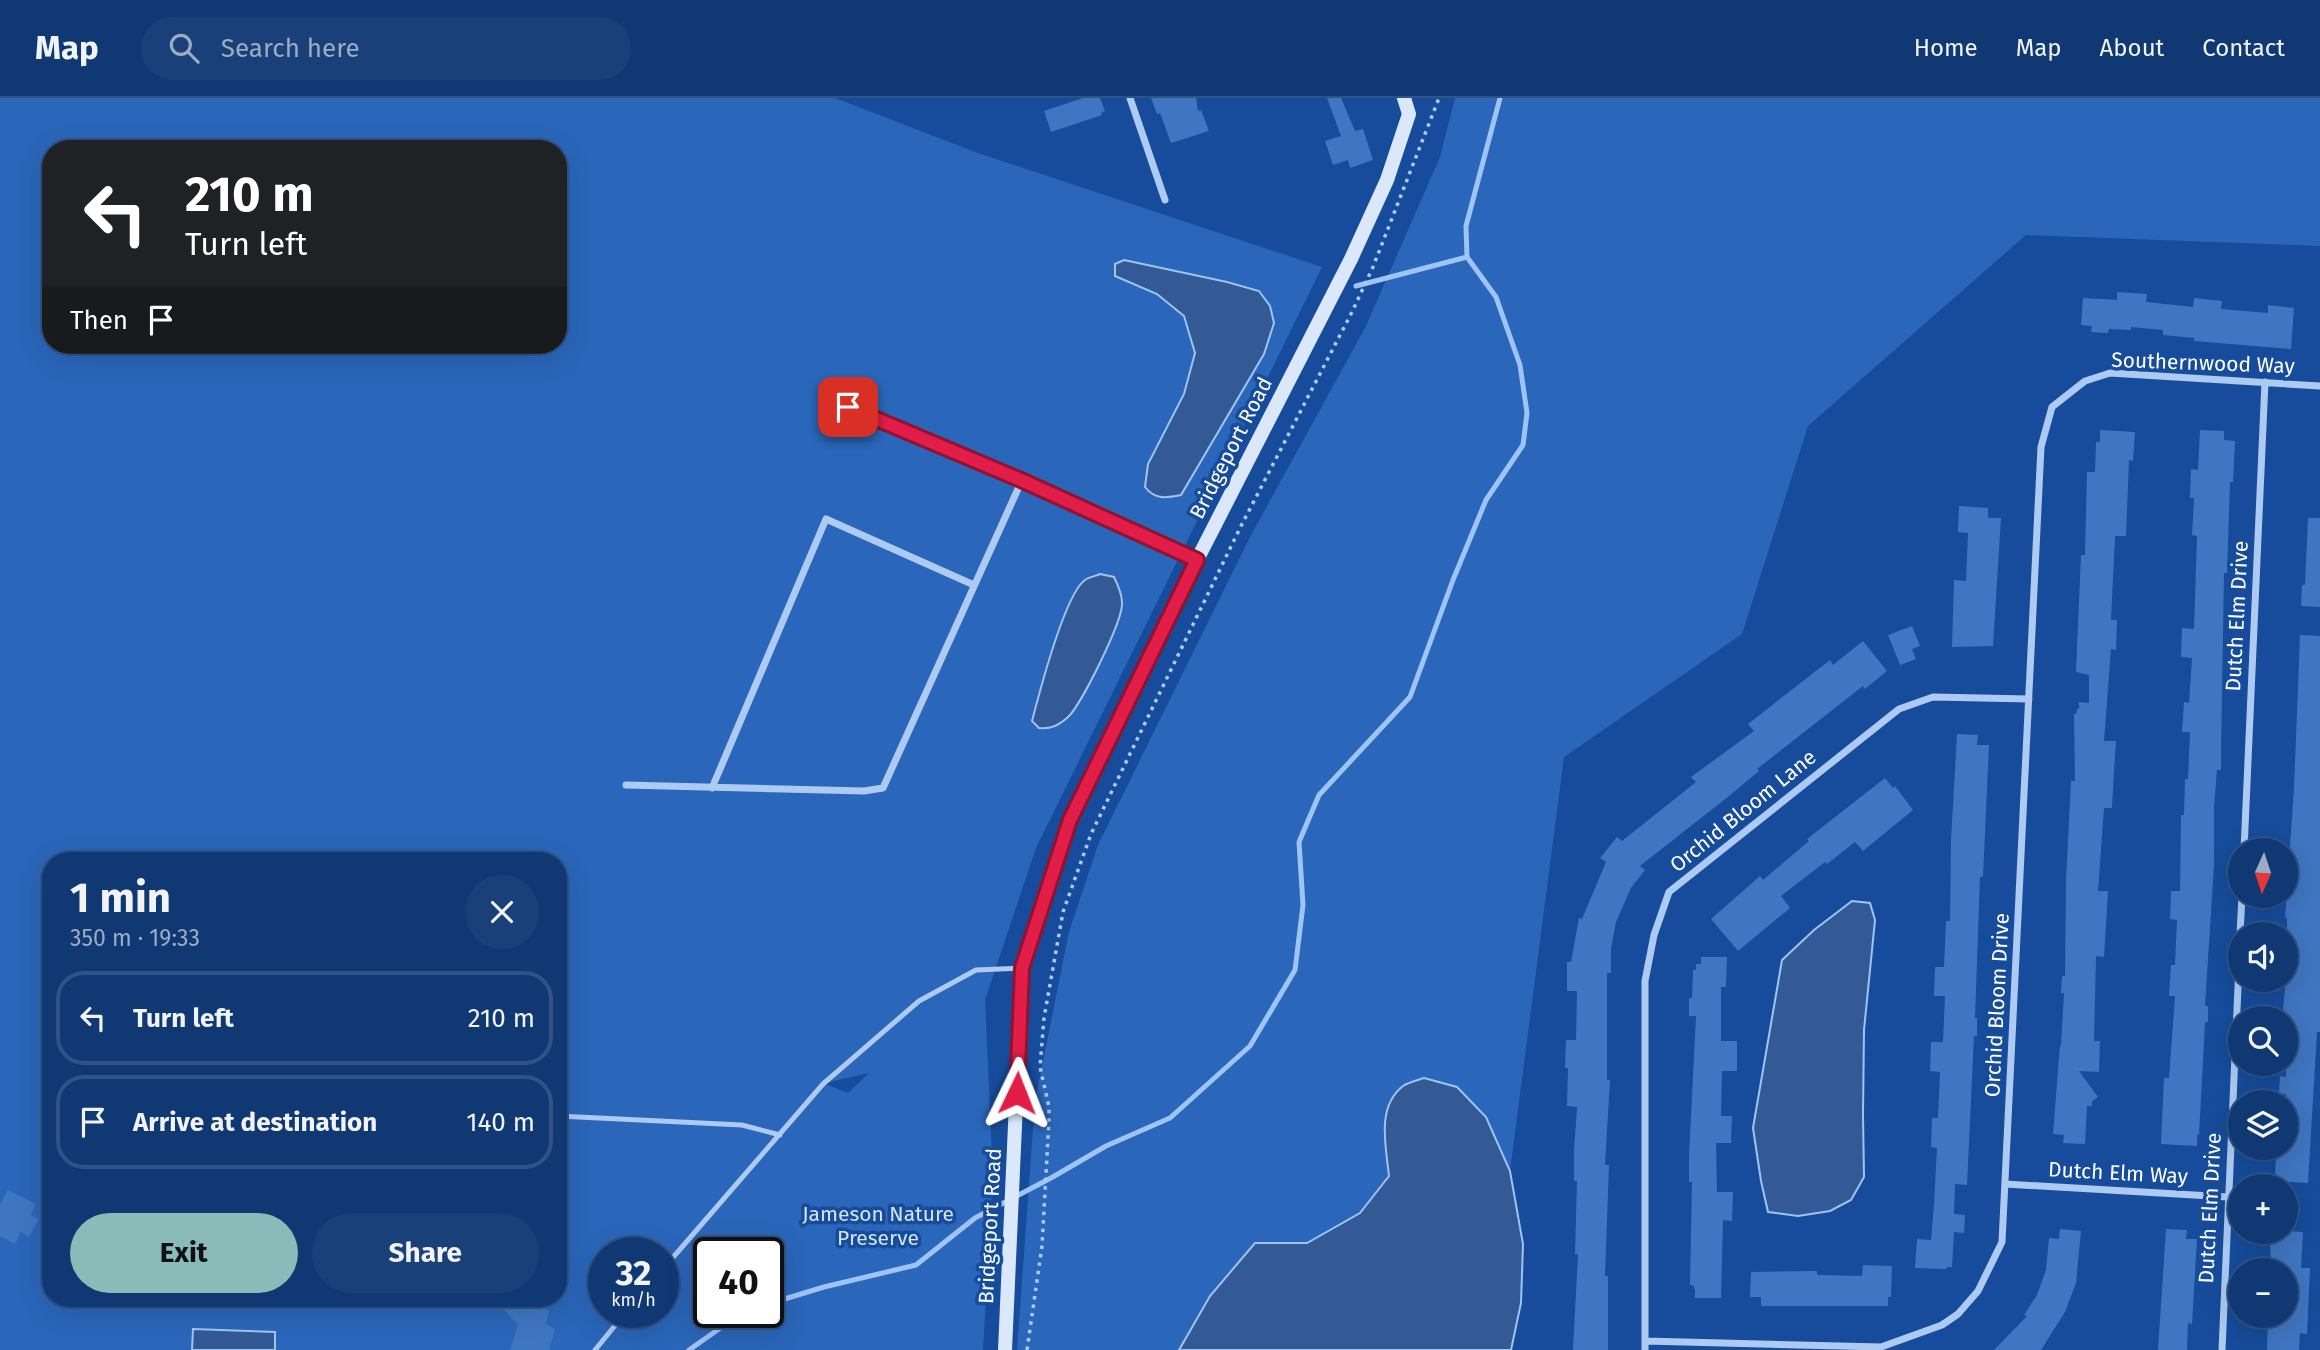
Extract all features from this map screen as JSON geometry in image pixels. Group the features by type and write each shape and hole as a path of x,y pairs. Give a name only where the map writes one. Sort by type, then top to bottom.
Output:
{"street":[{"path":"1130,98 1165,200"},
{"path":"1404,98 1409,114"},
{"name":"Bridgeport Road","path":"1005,1350 1022,968 1070,820 1197,560 1351,258 1387,180 1415,98"},
{"name":"Southernwood Way","path":"2085,381 2110,373 2320,386"},
{"name":"Orchid Bloom Drive","path":"1645,1341 1881,1347 1919,1336 1958,1314 1978,1291 2002,1242 2041,447 2052,407 2085,381"},
{"name":"Dutch Elm Drive","path":"2245,838 2265,382"},
{"path":"848,407 1021,480 1197,560"},
{"path":"626,785 864,791 883,788 1021,480"},
{"path":"712,788 826,519 974,585"},
{"name":"Orchid Bloom Lane","path":"1645,1350 1646,981 1654,935 1669,892 1899,709 1933,697 2029,699"},
{"name":"Dutch Elm Drive","path":"2229,1174 2238,992"},
{"name":"Dutch Elm Way","path":"2006,1184 2228,1197"},
{"name":"Dutch Elm Drive","path":"2221,1350 2228,1197"}],"lane":[{"path":"679,1251 823,1084 919,1001 976,970 1022,968"},
{"path":"567,1115 743,1125 780,1135"},
{"path":"595,1350 613,1328"}],"path":[{"path":"1027,1350 1042,1246 1049,1120 1049,1107 1040,1066 1044,1018 1063,912 1091,834 1240,528 1373,267 1439,98"}],"green space":[{"name":"Jameson Nature Preserve","path":"0,98 835,98 978,153 1322,267 1036,848 985,1000 993,1177 983,1350 0,1350","holes":["869,1073 848,1093 825,1083"]},
{"path":"1455,98 2320,98 2320,246 2026,235 1808,426 1742,634 1564,757 1510,1171 1486,1117 1457,1087 1360,1213 1307,1243 1255,1243 1210,1296 1179,1350 1017,1350 1035,1101 1069,932 1098,845 1250,537 1366,326 1440,157"}],"shaded area":[{"path":"1124,260 1259,291 1270,306 1274,323 1264,354 1181,495 1161,497 1145,487 1148,464 1184,394 1195,353 1184,316 1157,294 1115,276 1115,264"},
{"path":"1100,574 1114,577 1121,593 1122,603 1116,627 1082,697 1068,717 1058,725 1039,728 1032,721 1061,624 1077,589 1085,580"},
{"path":"1852,901 1870,903 1875,920 1864,1030 1864,1177 1851,1200 1830,1211 1798,1216 1768,1212 1753,1128 1782,960 1814,930"},
{"path":"1424,1078 1457,1087 1486,1117 1510,1171 1523,1244 1521,1303 1511,1350 1179,1350 1210,1296 1255,1243 1307,1243 1360,1213 1389,1176 1385,1128 1389,1105 1403,1086"},
{"path":"193,1329 275,1332 275,1350 192,1350"}],"building":[{"path":"1083,98 1100,98 1105,111 1102,115 1051,132 1044,111"},
{"path":"1151,98 1196,98 1198,111 1201,110 1209,131 1171,143 1160,113 1157,114"},
{"path":"1327,98 1341,98 1355,131 1363,129 1373,160 1350,168 1348,160 1333,165 1325,141 1341,136"},
{"path":"2117,292 2147,294 2146,302 2193,307 2194,298 2222,301 2221,309 2268,313 2268,305 2294,308 2291,349 2194,341 2194,338 2163,335 2163,330 2131,327 2131,330 2109,329 2108,333 2091,332 2092,326 2081,325 2083,298 2117,300"},
{"path":"2100,430 2135,432 2133,461 2129,460 2126,536 2115,536 2111,620 2117,620 2116,650 2111,649 2104,741 2116,741 2112,808 2104,808 2098,891 2108,891 2104,957 2096,956 2094,1041 2100,1041 2099,1072 2079,1071 2098,1097 2092,1101 2092,1106 2087,1106 2085,1144 2063,1143 2064,1135 2053,1134 2061,1046 2064,993 2061,993 2062,976 2065,976 2071,781 2075,781 2074,714 2079,709 2079,702 2089,703 2089,675 2076,672 2081,555 2085,555 2087,472 2095,472 2096,442 2100,442"},
{"path":"2200,430 2224,431 2224,440 2235,441 2233,482 2230,482 2227,573 2224,573 2221,770 2217,770 2214,808 2214,865 2205,1006 2208,1006 2208,1022 2205,1022 2197,1146 2161,1144 2164,1078 2169,1078 2175,996 2169,996 2171,965 2175,965 2177,920 2170,919 2171,891 2180,891 2181,815 2184,815 2185,779 2188,779 2190,732 2182,732 2184,702 2189,703 2192,658 2181,657 2182,628 2194,629 2197,536 2192,535 2194,498 2190,498 2191,469 2198,470"},
{"path":"1959,506 1988,508 1988,518 2001,518 1993,646 1952,647 1954,580 1966,581 1968,533 1958,532"},
{"path":"2308,518 2320,518 2320,607 2301,606 2302,585 2305,585"},
{"path":"1912,626 1920,646 1912,649 1916,659 1900,665 1888,635"},
{"path":"2300,635 2320,636 2320,1032 2317,1032 2308,1183 2298,1182 2298,1174 2275,1174 2276,1160 2298,1160 2298,1090 2279,1090 2280,1076 2298,1076 2298,1006 2283,1006 2285,992 2298,992 2298,922 2287,922 2285,918 2286,908 2298,908 2298,838 2291,838"},
{"path":"1863,641 1887,671 1865,689 1863,686 1757,769 1759,771 1729,796 1640,866 1645,870 1631,888 1616,922 1611,949 1611,973 1607,973 1607,1080 1610,1080 1605,1165 1609,1165 1605,1276 1608,1276 1608,1350 1573,1350 1578,1254 1575,1254 1577,1181 1574,1181 1577,1107 1567,1106 1568,1068 1565,1068 1566,1040 1576,1040 1577,991 1567,991 1567,962 1571,962 1579,918 1582,919 1606,862 1600,858 1617,837 1622,841 1696,782 1691,777 1754,731 1748,724 1830,660 1833,665"},
{"path":"1957,734 1978,735 1977,745 1989,745 1983,877 1980,877 1975,1018 1977,1036 1974,1036 1967,1185 1955,1184 1954,1214 1965,1215 1964,1233 1954,1232 1952,1267 1915,1268 1917,1239 1931,1240 1934,1204 1937,1148 1931,1147 1932,1118 1938,1118 1940,1072 1930,1071 1931,1042 1943,1042 1945,996 1934,996 1935,967 1944,967 1946,921 1950,921"},
{"path":"1885,778 1893,788 1895,786 1913,810 1863,851 1855,842 1781,896 1790,908 1738,951 1711,919 1760,876 1763,880 1809,841 1807,839"},
{"path":"1701,957 1727,957 1726,987 1721,987 1721,1041 1737,1041 1737,1071 1722,1071 1721,1116 1732,1116 1731,1143 1716,1143 1717,1192 1733,1192 1732,1221 1723,1220 1721,1298 1695,1298 1695,1290 1693,1285 1690,1285 1692,1182 1689,1182 1689,1156 1696,1016 1689,1016 1689,998 1692,998 1693,970 1696,970 1696,964 1701,964"},
{"path":"8,1190 36,1204 31,1215 39,1219 29,1237 21,1232 15,1244 0,1236 0,1205"},
{"path":"2060,1229 2081,1231 2076,1283 2065,1312 2041,1350 1994,1350 2027,1316 2024,1315 2037,1295 2046,1270 2049,1238 2059,1239"},
{"path":"2166,1229 2187,1230 2186,1239 2197,1239 2192,1324 2188,1323 2187,1350 2158,1350"},
{"path":"2298,1232 2303,1232 2301,1268 2310,1268 2307,1334 2300,1333 2299,1350 2267,1350 2268,1328 2298,1328 2298,1258 2271,1258 2270,1244 2298,1244"},
{"path":"1863,1265 1892,1266 1888,1306 1761,1306 1761,1297 1750,1297 1751,1272 1817,1271 1817,1275 1862,1276"},
{"path":"502,1307 545,1307 549,1311 546,1324 555,1329 549,1350 510,1350 518,1325"}],"waterway":[{"path":"784,1299 916,1265 975,1218 1106,1146 1170,1118 1250,1046 1295,970 1303,905 1299,842 1319,795 1410,697 1486,500 1523,445 1527,413 1520,365 1496,297 1467,257 1466,226 1500,98"},
{"path":"1356,286 1467,257"},
{"path":"689,1350 720,1328"}],"route":[{"path":"848,407 1021,480 1197,560 1070,820 1022,968 1017,1093"}]}
